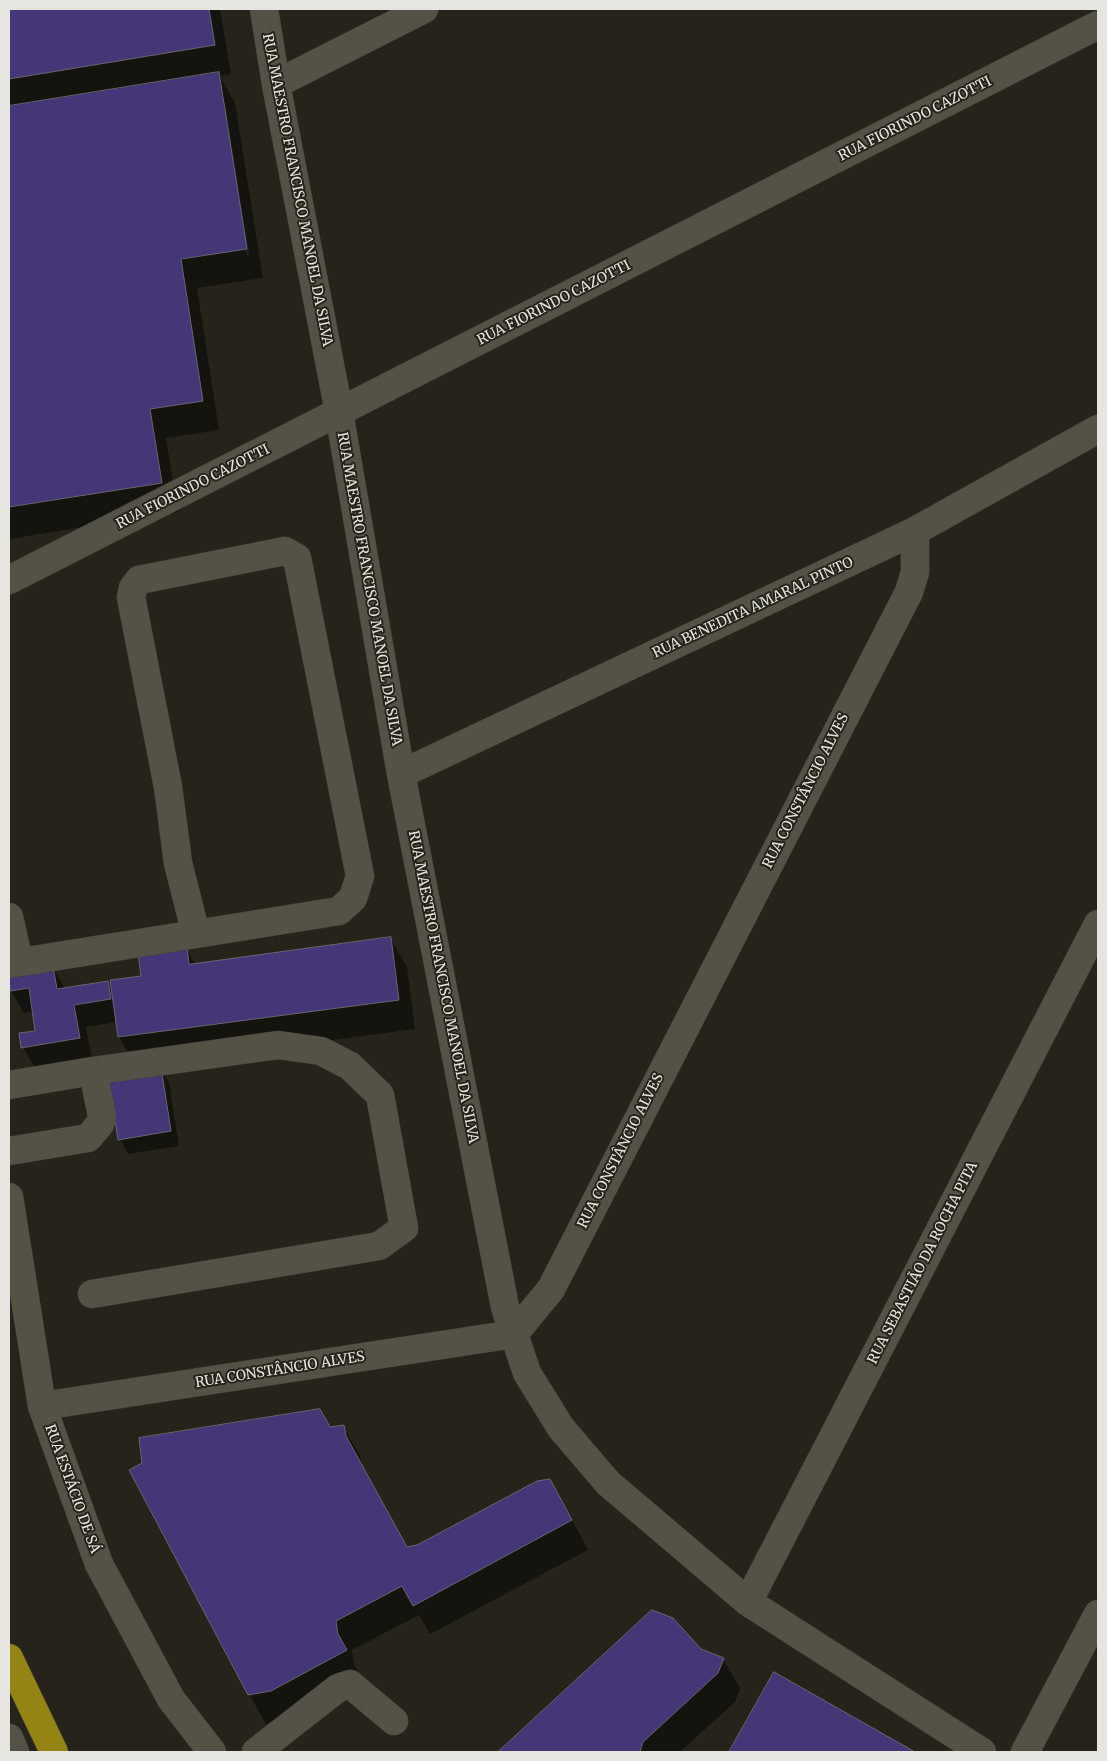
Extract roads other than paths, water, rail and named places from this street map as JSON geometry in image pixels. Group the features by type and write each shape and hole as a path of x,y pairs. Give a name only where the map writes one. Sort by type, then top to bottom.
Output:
{"highway":[{"path":"9,1658 54,1752"}],"street":[{"name":"RUA MAESTRO FRANCISCO MANOEL DA SILVA","path":"264,9 276,84 339,412 401,774 506,1307 527,1373 561,1428 608,1483 748,1602 982,1752"},
{"path":"276,84 424,9"},
{"name":"RUA FIORINDO CAZOTTI","path":"9,580 1098,25"},
{"name":"RUA BENEDITA AMARAL PINTO","path":"401,774 915,531 1098,429"},
{"name":"RUA CONSTÂNCIO ALVES","path":"42,1406 514,1334 551,1289 909,592 915,572 915,531"},
{"path":"9,917 14,963 196,934 339,911 353,898 360,876 297,558 285,551 139,580 133,588 131,596 168,787 178,863 196,934"},
{"name":"RUA SEBASTIÃO DA ROCHA PITA","path":"748,1602 1098,924"},
{"path":"9,1085 278,1044 321,1051 350,1066 380,1095 404,1228 379,1246 92,1294"},
{"path":"9,1151 88,1138 100,1124 102,1116 93,1071"},
{"name":"RUA ESTÁCIO DE SÁ","path":"9,1197 42,1406 99,1564 170,1699 212,1752"},
{"path":"1025,1752 1098,1614"},
{"path":"256,1752 338,1688 350,1684 394,1720"},
{"path":"9,1738 14,1752"}]}
